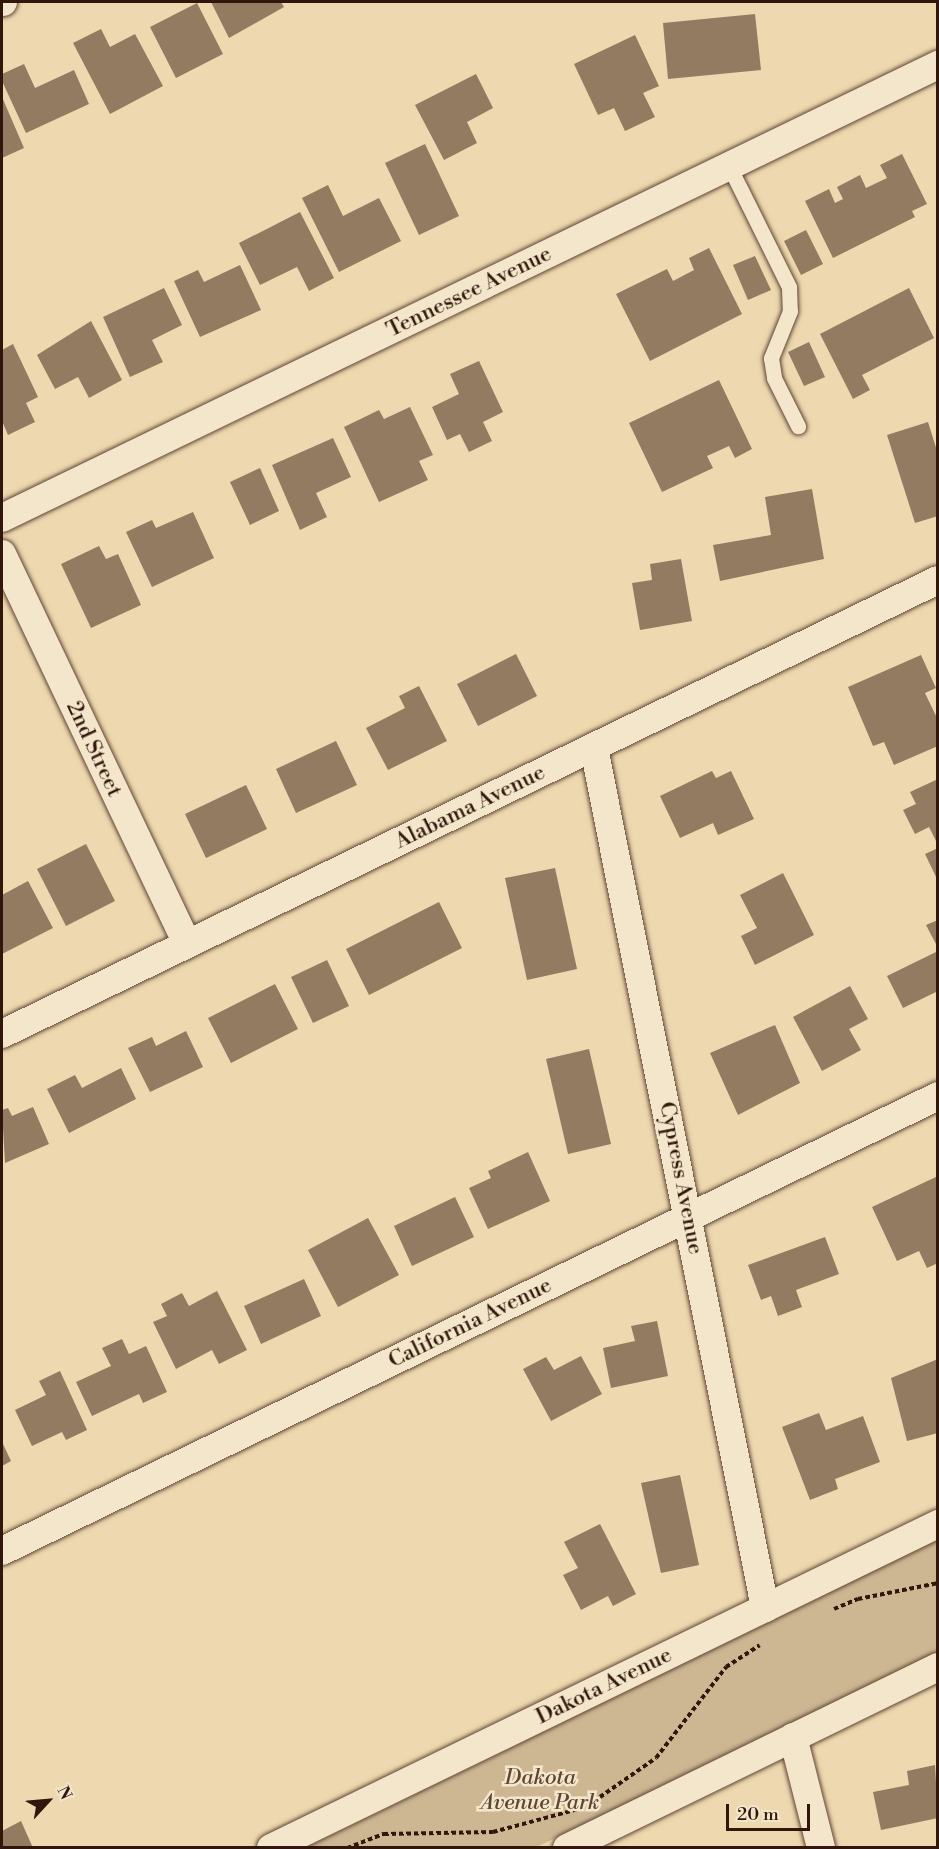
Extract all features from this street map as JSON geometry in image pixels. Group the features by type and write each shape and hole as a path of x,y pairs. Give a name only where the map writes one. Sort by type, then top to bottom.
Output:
{"street":[{"name":"Tennessee Avenue","path":"2,518 938,65"},
{"name":"2nd Street","path":"2,554 187,943"},
{"name":"Alabama Avenue","path":"2,1034 938,580"},
{"name":"Cypress Avenue","path":"594,748 765,1608"},
{"name":"California Avenue","path":"2,1551 938,1096"},
{"name":"Dakota Avenue","path":"271,1848 938,1524"},
{"path":"567,1848 938,1667"},
{"path":"793,1737 821,1848"}],"lane":[{"path":"729,166 789,287 790,311 771,357 774,378 798,426"}],"path":[{"path":"825,1613 858,1599 938,1583"},
{"path":"348,1848 384,1834 493,1832 589,1804 656,1758 726,1667 771,1637"}],"green space":[{"name":"Dakota Avenue Park","path":"937,1540 937,1653 537,1847 305,1848"}],"building":[{"path":"211,2 281,2 284,7 229,38"},
{"path":"197,3 223,54 176,78 150,27"},
{"path":"755,14 761,70 668,79 663,23"},
{"path":"101,29 110,47 135,34 163,86 110,114 73,43"},
{"path":"635,35 659,86 643,93 655,117 625,131 614,108 598,115 574,64"},
{"path":"24,64 35,88 74,70 89,104 26,133 2,81 2,74"},
{"path":"476,74 493,108 467,122 477,143 444,160 415,105"},
{"path":"2,97 24,148 2,158"},
{"path":"425,144 459,216 419,235 385,163"},
{"path":"902,154 927,204 912,211 915,217 833,258 805,201 829,189 835,203 843,199 837,187 860,175 866,188 887,178 880,165"},
{"path":"328,185 343,216 379,198 401,241 339,272 302,198"},
{"path":"300,212 334,278 309,291 297,267 260,285 239,243"},
{"path":"806,230 823,264 801,275 784,241"},
{"path":"709,248 742,314 650,361 616,294 667,269 673,281 694,270 689,258"},
{"path":"755,256 771,290 748,300 733,265"},
{"path":"240,265 261,310 200,337 174,281 198,270 204,282"},
{"path":"164,288 182,325 152,340 163,362 130,377 103,317"},
{"path":"909,288 934,338 862,375 870,390 853,399 820,334"},
{"path":"91,321 122,380 89,398 78,377 55,389 37,355"},
{"path":"809,342 825,377 804,386 788,352"},
{"path":"13,344 38,397 26,403 35,422 8,435 2,421 2,350"},
{"path":"479,361 503,412 483,422 492,441 469,452 460,434 447,440 432,407 459,394 450,374"},
{"path":"719,380 752,449 735,458 729,446 707,456 713,468 662,492 629,423"},
{"path":"410,407 433,455 419,461 428,480 379,502 344,427 379,410 384,419"},
{"path":"928,422 938,454 938,516 915,523 887,435"},
{"path":"333,438 351,477 316,493 327,517 300,530 272,465"},
{"path":"260,468 279,511 250,525 230,482"},
{"path":"812,489 824,559 720,581 713,545 771,535 765,497"},
{"path":"193,512 214,558 152,587 126,532 152,520 156,528"},
{"path":"99,546 106,559 118,554 141,605 91,628 61,564"},
{"path":"681,559 692,621 640,630 632,583 652,580 650,564"},
{"path":"516,654 537,696 478,726 457,684"},
{"path":"921,655 936,688 925,693 938,720 938,746 894,765 884,742 873,746 848,687"},
{"path":"419,686 447,741 388,770 366,728 405,708 399,696"},
{"path":"336,741 357,785 296,813 276,769"},
{"path":"712,771 716,778 731,771 754,819 718,835 713,823 680,838 660,796"},
{"path":"938,779 938,845 929,827 915,834 903,810 916,804 910,792"},
{"path":"246,785 267,829 206,858 185,814"},
{"path":"86,844 115,901 66,926 37,869"},
{"path":"938,848 938,881 925,854"},
{"path":"555,868 577,969 527,980 505,878"},
{"path":"783,873 814,935 755,965 741,936 757,928 740,895"},
{"path":"28,881 53,928 2,954 2,895"},
{"path":"439,902 462,948 369,995 346,949"},
{"path":"938,920 938,948 926,925"},
{"path":"938,951 938,991 903,1008 887,976"},
{"path":"327,960 349,1006 313,1023 291,977"},
{"path":"275,984 298,1029 231,1063 208,1018"},
{"path":"850,986 868,1019 849,1029 861,1050 822,1071 793,1017"},
{"path":"775,1025 800,1083 738,1115 710,1053"},
{"path":"186,1031 203,1067 150,1092 128,1048 152,1037 156,1046"},
{"path":"589,1049 611,1144 568,1154 546,1059"},
{"path":"121,1068 136,1099 69,1133 47,1089 75,1075 82,1088"},
{"path":"33,1107 49,1144 5,1163 2,1110 8,1108 12,1116"},
{"path":"528,1152 550,1201 488,1229 469,1188 491,1178 488,1171"},
{"path":"938,1176 938,1263 927,1268 919,1251 897,1261 872,1207"},
{"path":"455,1197 474,1237 412,1266 394,1226"},
{"path":"368,1218 399,1275 338,1307 308,1250"},
{"path":"825,1237 839,1274 796,1290 802,1307 778,1316 771,1296 761,1300 748,1265"},
{"path":"304,1279 321,1316 261,1344 244,1306"},
{"path":"217,1291 247,1350 219,1364 212,1350 176,1369 153,1322 167,1316 161,1304 182,1293 189,1306"},
{"path":"657,1321 668,1376 611,1388 603,1348 635,1341 631,1326"},
{"path":"122,1339 129,1354 146,1346 167,1392 143,1403 139,1394 92,1416 76,1382 111,1366 102,1348"},
{"path":"581,1356 602,1394 551,1421 523,1369 546,1357 554,1370"},
{"path":"938,1359 938,1433 907,1441 891,1378"},
{"path":"60,1371 87,1430 66,1440 62,1432 32,1446 15,1410 46,1395 39,1381"},
{"path":"819,1413 826,1430 863,1416 880,1462 835,1479 838,1489 810,1500 782,1427"},
{"path":"2,1442 11,1461 2,1466"},
{"path":"680,1475 699,1565 661,1573 641,1483"},
{"path":"600,1524 636,1594 613,1606 608,1596 581,1610 563,1575 578,1568 564,1542"},
{"path":"935,1765 938,1818 881,1830 873,1792 909,1785 907,1771"},
{"path":"21,1821 33,1848 2,1848 2,1831"}]}
